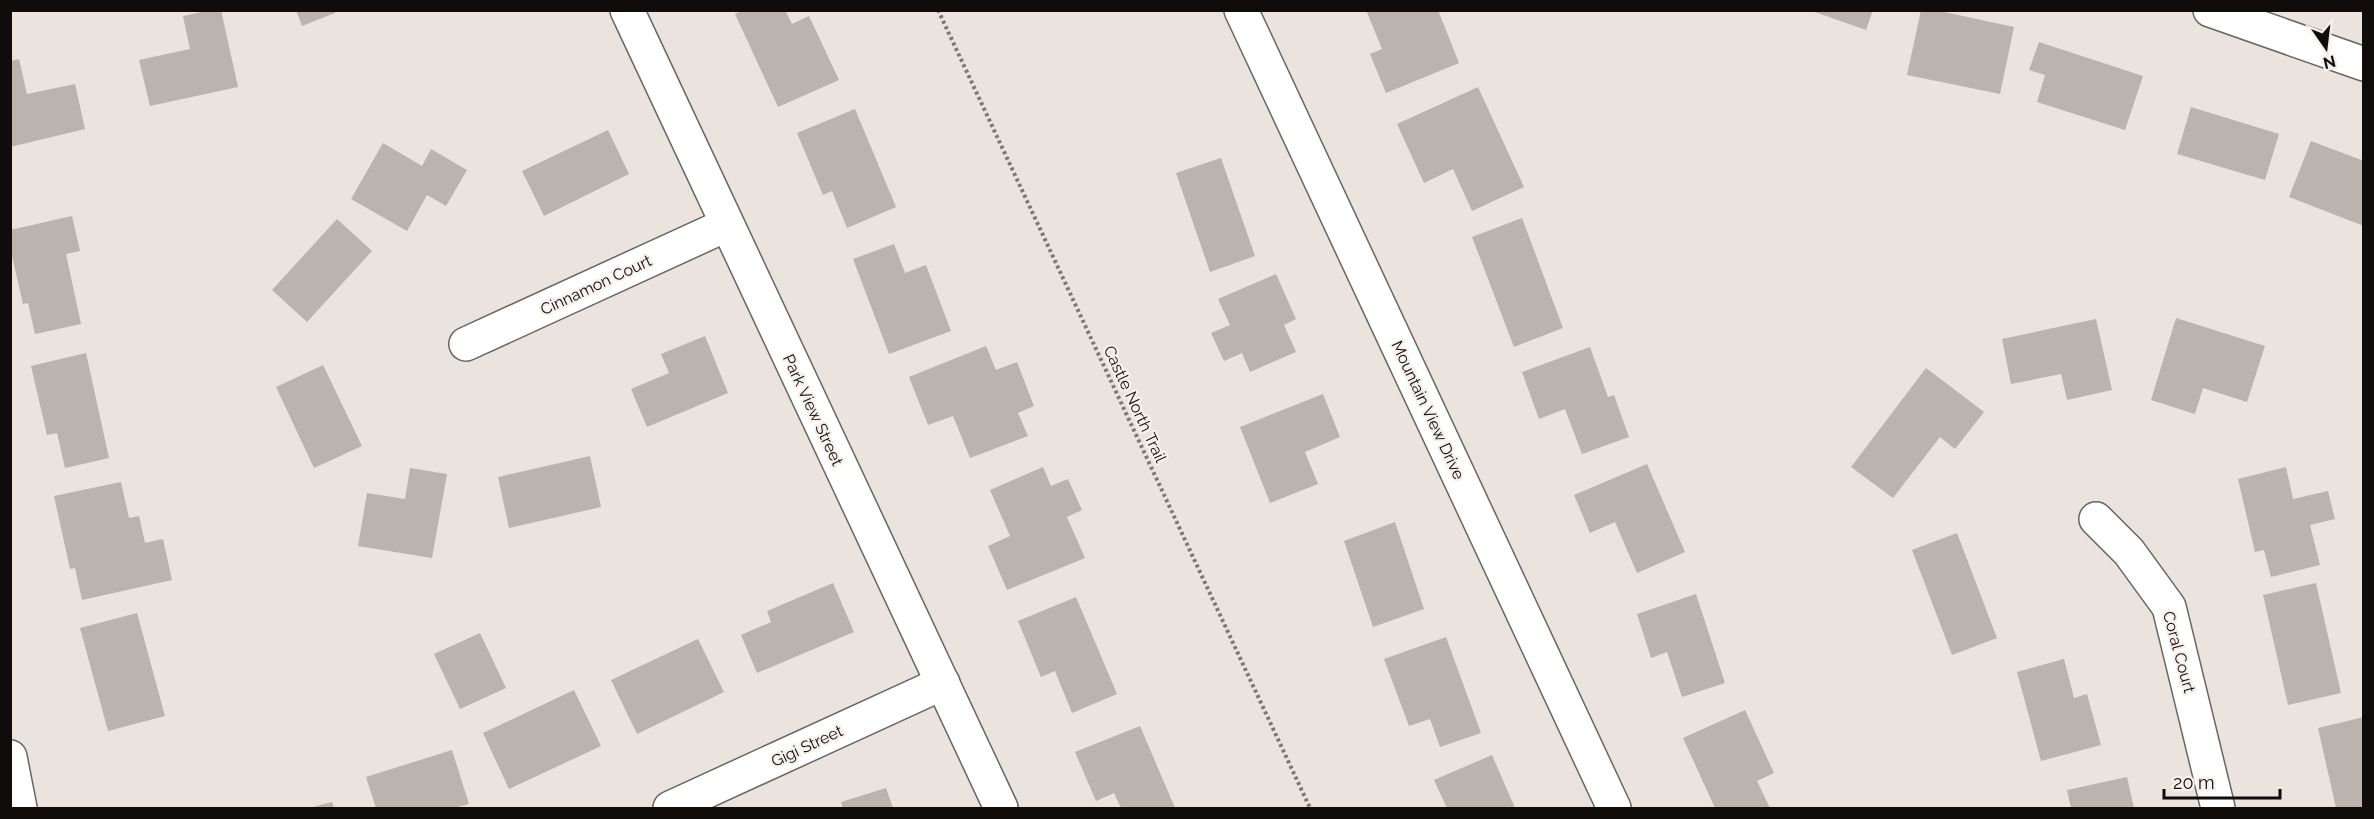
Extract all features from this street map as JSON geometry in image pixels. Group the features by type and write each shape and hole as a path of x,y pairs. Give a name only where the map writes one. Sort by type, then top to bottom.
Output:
{"street":[{"name":"Park View Street","path":"627,10 1001,808"},
{"name":"Mountain View Drive","path":"1241,10 1614,808"},
{"path":"2210,10 2364,64"},
{"name":"Cinnamon Court","path":"466,344 726,225"},
{"name":"Coral Court","path":"2096,519 2129,552 2169,608 2218,808"},
{"name":"Gigi Street","path":"670,808 943,683"},
{"path":"10,757 20,808"}],"path":[{"name":"Castle North Trail","path":"938,10 1310,808"}],"building":[{"path":"221,10 238,87 150,106 139,60 190,49 183,16"},
{"path":"296,10 335,10 335,13 302,26"},
{"path":"744,10 785,10 792,24 809,16 839,80 778,107 735,14"},
{"path":"1366,10 1438,10 1459,63 1386,93 1370,54 1382,49"},
{"path":"1809,10 1873,10 1866,30"},
{"path":"1921,10 1935,10 2014,27 2000,94 1907,75"},
{"path":"2039,42 2143,76 2125,130 2037,102 2045,75 2029,70"},
{"path":"19,59 27,94 75,84 85,129 10,147 10,61"},
{"path":"1478,87 1524,187 1472,211 1453,169 1424,183 1397,124"},
{"path":"2191,107 2279,134 2265,180 2177,154"},
{"path":"855,109 896,207 847,228 832,191 823,195 797,133"},
{"path":"608,130 629,174 544,216 522,171"},
{"path":"2311,141 2364,161 2364,226 2289,197"},
{"path":"383,143 422,166 431,149 467,170 446,206 427,195 407,231 351,199"},
{"path":"1221,158 1255,256 1210,272 1176,173"},
{"path":"72,216 80,251 66,254 81,324 35,334 28,303 23,304 10,247 10,230"},
{"path":"1522,218 1563,328 1514,347 1472,237"},
{"path":"337,219 372,251 307,322 272,290"},
{"path":"894,244 905,273 926,265 951,331 889,354 853,259"},
{"path":"1276,274 1296,319 1284,325 1296,352 1250,372 1242,353 1224,361 1211,333 1230,325 1218,299"},
{"path":"2176,318 2265,346 2247,402 2203,388 2195,414 2151,400"},
{"path":"2096,319 2112,390 2067,400 2061,374 2011,384 2002,339"},
{"path":"705,336 728,393 647,427 631,389 669,373 661,354"},
{"path":"986,346 996,370 1017,362 1034,406 1018,413 1028,436 970,458 953,416 928,425 909,377"},
{"path":"1590,347 1608,397 1614,395 1629,437 1582,454 1565,409 1539,419 1522,372"},
{"path":"86,353 109,458 65,468 57,433 47,435 31,366"},
{"path":"323,365 362,446 314,468 276,387"},
{"path":"1926,368 1984,412 1955,449 1940,437 1893,498 1851,467"},
{"path":"1323,394 1340,437 1305,452 1318,484 1270,503 1240,427"},
{"path":"590,456 601,507 509,528 498,477"},
{"path":"1647,464 1685,552 1637,573 1615,522 1590,533 1574,495"},
{"path":"1043,467 1051,486 1068,479 1082,510 1067,517 1085,558 1007,590 988,546 1010,536 990,490"},
{"path":"2286,467 2293,499 2328,491 2335,519 2310,525 2320,565 2271,577 2264,550 2255,552 2238,479"},
{"path":"410,468 447,474 432,558 358,546 367,493 405,499"},
{"path":"121,482 129,518 139,516 145,543 163,539 172,580 82,600 75,568 70,569 54,496"},
{"path":"1395,522 1424,609 1373,627 1344,541"},
{"path":"1957,533 1997,638 1952,655 1912,550"},
{"path":"833,583 854,632 757,673 741,635 771,622 767,611"},
{"path":"2316,583 2341,693 2288,705 2263,595"},
{"path":"1696,594 1725,683 1682,697 1667,652 1651,658 1637,614"},
{"path":"1076,597 1117,694 1072,713 1055,671 1041,677 1018,621"},
{"path":"137,613 165,716 108,731 80,628"},
{"path":"480,633 506,688 460,709 434,654"},
{"path":"1446,637 1481,733 1440,747 1430,719 1409,726 1384,659"},
{"path":"698,639 724,692 637,734 611,680"},
{"path":"2064,659 2074,698 2087,694 2101,745 2041,761 2017,672"},
{"path":"574,690 601,746 509,789 483,733"},
{"path":"1745,710 1774,773 1757,781 1770,808 1715,808 1683,738"},
{"path":"2364,717 2364,808 2336,808 2318,728"},
{"path":"1140,726 1175,808 1121,808 1114,793 1096,801 1075,752"},
{"path":"452,750 469,804 455,808 376,808 366,777"},
{"path":"1492,755 1515,808 1447,808 1434,780"},
{"path":"2127,777 2134,808 2071,808 2067,790"},
{"path":"886,788 893,808 843,808 841,802"},
{"path":"332,802 334,808 309,808"}]}
